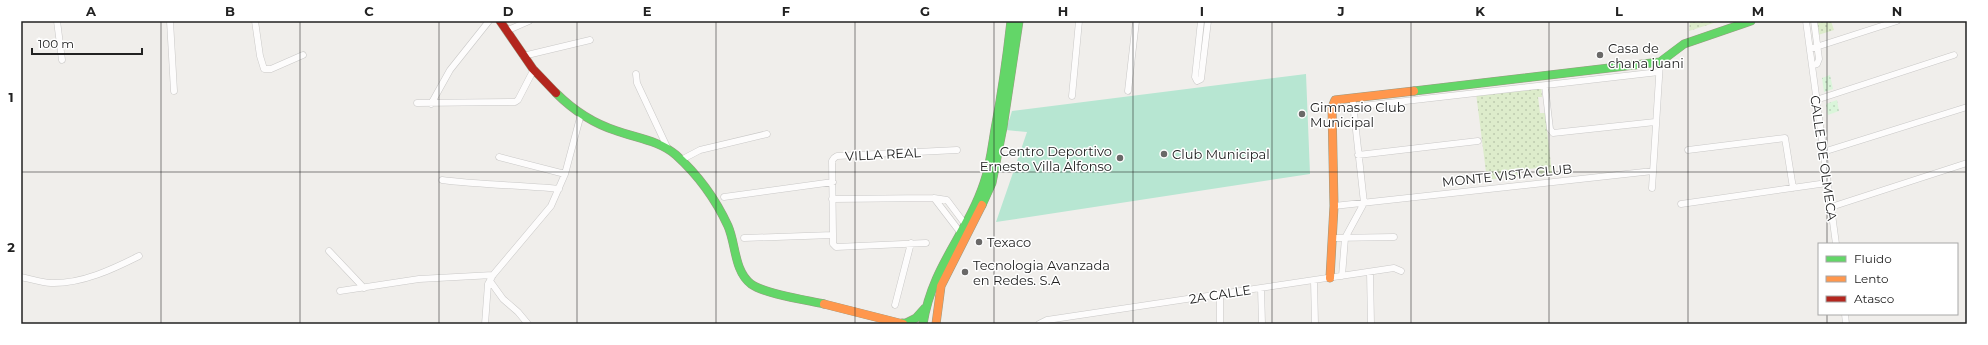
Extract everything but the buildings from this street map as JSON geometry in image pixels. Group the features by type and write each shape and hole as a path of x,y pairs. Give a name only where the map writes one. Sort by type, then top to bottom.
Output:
{"street":[{"path":"57,21 62,60"},
{"path":"170,21 174,91"},
{"path":"255,21 260,56 264,69 270,69 303,55"},
{"path":"431,104 450,70 489,21"},
{"path":"500,21 523,56 550,89 581,114 609,129 668,147"},
{"path":"506,31 529,21"},
{"path":"923,324 924,308 933,283 965,224 984,182 992,147 1008,56 1011,21"},
{"path":"936,324 941,286 965,241 992,183 1005,120 1019,21"},
{"path":"1072,96 1079,21"},
{"path":"1128,91 1136,21"},
{"path":"1201,21 1203,36 1202,79 1198,81 1195,77 1203,36 1208,21"},
{"path":"1330,278 1334,206 1332,105 1336,99 1660,62 1684,44 1751,21"},
{"path":"1806,21 1812,68"},
{"path":"1812,68 1817,64 1819,59 1814,21"},
{"path":"1810,49 1897,21"},
{"path":"523,56 590,40"},
{"path":"1816,100 1954,55"},
{"path":"1652,188 1660,62"},
{"name":"CALLE DE OLMECA","path":"1812,68 1836,243"},
{"path":"417,103 515,102 518,100 534,69"},
{"path":"1354,107 1659,72"},
{"path":"636,74 637,83 668,147 703,185 724,217 733,238 742,272 751,284 767,290 904,324 916,318 924,308"},
{"path":"1476,83 1477,93"},
{"path":"1545,86 1550,129 1555,134 1655,122"},
{"path":"1342,276 1345,238 1364,203 1352,97"},
{"path":"1823,152 1967,107"},
{"path":"485,324 488,284 551,206 565,174 581,114"},
{"path":"681,160 700,150 767,134"},
{"path":"1688,150 1785,138 1793,188"},
{"path":"1358,155 1478,141"},
{"name":"VILLA REAL","path":"833,235 832,161 834,158 837,156 957,150"},
{"path":"499,157 565,174"},
{"path":"1831,207 1967,163"},
{"name":"MONTE VISTA CLUB","path":"1334,206 1653,171"},
{"path":"442,180 476,185 531,186 559,190"},
{"path":"724,197 832,182"},
{"path":"1681,204 1827,183"},
{"path":"832,199 934,198 947,200 965,224"},
{"path":"934,198 960,232"},
{"path":"744,238 833,235 833,244 836,246 926,243"},
{"path":"1332,238 1394,237"},
{"path":"895,305 911,243"},
{"path":"329,251 364,288"},
{"path":"21,277 51,283 72,281 95,275 140,256"},
{"name":"2A CALLE","path":"1039,324 1047,320 1394,268 1401,271"},
{"path":"1370,272 1371,324"},
{"path":"340,292 419,279 492,278"},
{"path":"492,278 503,299 518,312 528,324"},
{"path":"1314,280 1315,324"},
{"path":"1261,288 1262,324"},
{"path":"1220,294 1220,324"}],"green space":[{"path":"1690,21 1720,21 1689,31"},
{"path":"1816,21 1831,21 1834,30 1818,35"},
{"name":"Club Municipal","path":"1306,74 1310,174 996,222 1027,132 1006,130 1012,111"},
{"path":"1830,75 1833,89 1824,92 1822,78"},
{"path":"1541,85 1542,97 1538,97 1540,113 1545,113 1552,173 1539,175 1537,168 1519,170 1520,176 1487,180 1476,93"},
{"path":"1837,100 1839,111 1828,115 1826,104"}],"traffic: fast":[{"path":"923,324 934,285 942,267 969,218 986,177 991,156 1002,88 1011,21"},
{"path":"982,205 992,183 1003,127 1019,21"},
{"path":"1414,91 1660,62 1684,44 1751,21"},
{"path":"556,93 577,111 593,120 609,128 663,146 684,162 705,188 723,216 731,233 738,265 745,279 751,284 757,288 776,294 824,304"},
{"path":"904,324 916,318 925,308"},
{"path":"902,323 907,324"}],"traffic: slow":[{"path":"1330,278 1334,206 1332,107 1335,100 1414,91"},
{"path":"936,324 941,286 982,205"},
{"path":"824,304 903,324"}],"traffic: jam":[{"path":"500,21 533,69 556,93"}],"place":[{"name":"Casa de chana juani","path":"1600,55"},
{"name":"Gimnasio Club Municipal","path":"1302,114"},
{"name":"Club Municipal","path":"1164,154"},
{"name":"Centro Deportivo Ernesto Villa Alfonso","path":"1120,158"},
{"name":"Texaco","path":"979,242"},
{"name":"Tecnologia Avanzada en Redes. S.A","path":"965,272"}]}
